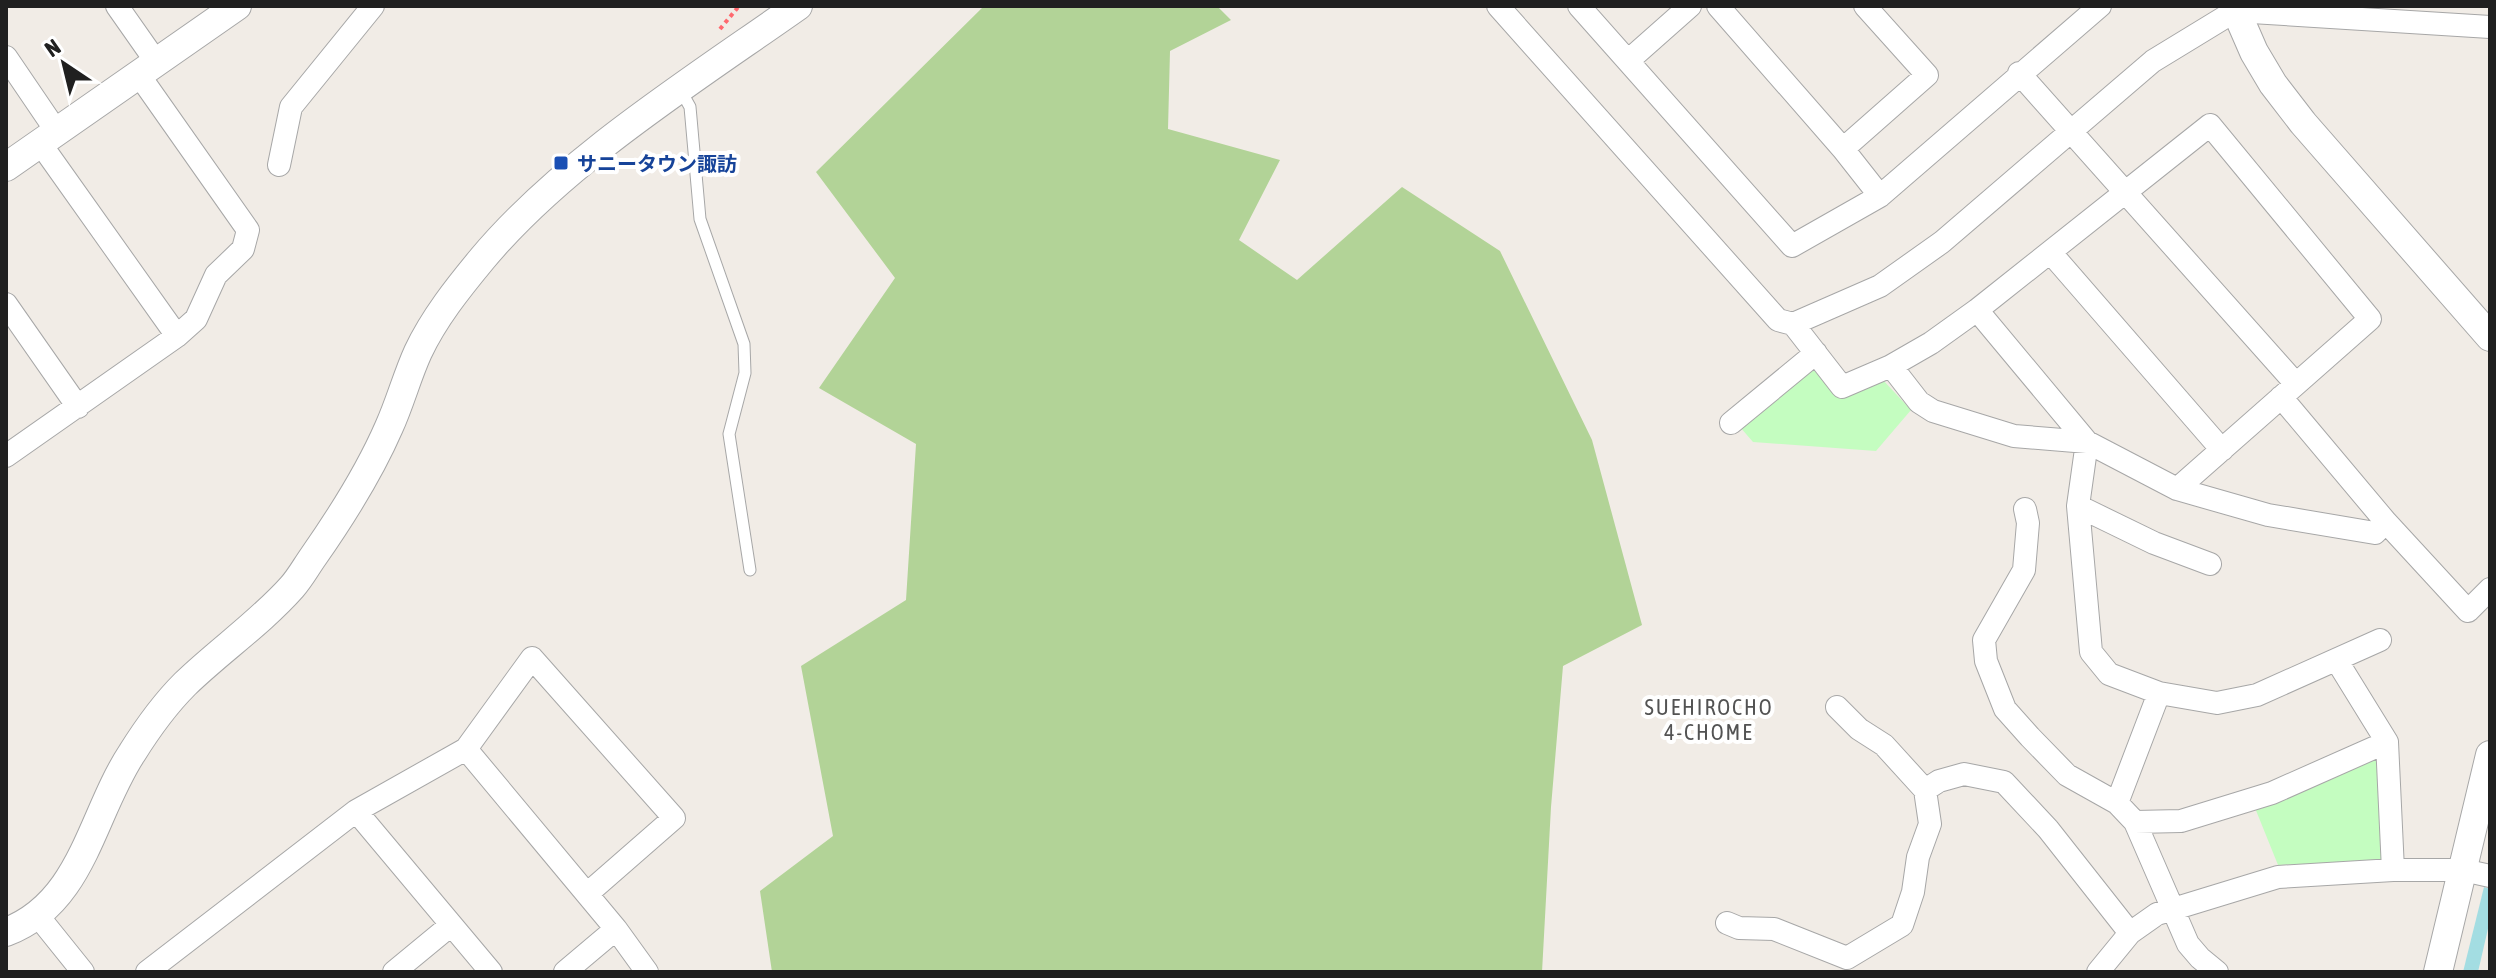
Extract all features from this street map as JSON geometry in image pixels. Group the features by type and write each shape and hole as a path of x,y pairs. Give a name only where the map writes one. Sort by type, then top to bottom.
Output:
{"street":[{"path":"6,456 177,336 196,319 216,275 243,249 248,230 148,69 117,6"},
{"path":"6,167 237,6"},
{"path":"279,165 291,107 373,6"},
{"path":"6,932 38,916 56,899 71,877 129,756 154,720 184,685 293,587 356,491 388,429 419,350 444,307 484,257 534,205 596,153 798,6"},
{"path":"1579,6 1792,246 1880,196 2100,6"},
{"path":"1629,60 1690,6"},
{"path":"1718,6 1880,196"},
{"path":"1843,149 1927,75 1865,6"},
{"path":"1500,7 1778,320 1793,324 1842,387 1891,366 1931,343 2127,193 2210,125 2370,319 2177,489"},
{"path":"1793,324 1880,286 1942,242 2153,61 2234,9 2490,27"},
{"path":"2234,9 2273,84 2303,123 2490,337"},
{"path":"6,57 49,138 177,336"},
{"path":"2019,73 2127,193 2288,390 2386,522 2468,611 2490,589"},
{"path":"2050,252 2222,450"},
{"path":"6,304 78,407"},
{"path":"1977,310 2087,442 2177,489 2268,515 2375,533 2386,522"},
{"path":"1731,423 1816,353"},
{"path":"1891,366 1919,402 1933,411 2014,436 2087,442"},
{"path":"2087,442 2078,506 2091,652 2109,674 2159,693 2217,703 2257,695 2380,640"},
{"path":"2078,506 2154,543 2210,564"},
{"path":"2025,509 2028,523 2024,570 1984,640 1986,661 2005,709 2067,775 2117,803 2135,822 2188,944 2217,972"},
{"path":"147,972 356,811 466,749 532,658 674,818 587,894"},
{"path":"2337,661 2387,742 2393,870"},
{"path":"2117,803 2159,693"},
{"path":"1727,923 1739,928 1774,929 1847,958 1902,925 1913,892 1918,857 1930,824 1925,790 1884,745 1859,729 1837,707"},
{"path":"2135,822 2181,821 2272,793 2387,742"},
{"path":"466,749 616,929 647,972"},
{"path":"2438,972 2476,873 2490,755"},
{"path":"1925,790 1939,781 1964,774 2004,782 2048,829 2130,933"},
{"path":"356,811 491,972"},
{"path":"2098,972 2141,923 2173,907 2278,877 2393,870 2476,873"},
{"path":"38,916 83,972"},
{"path":"394,972 451,925"},
{"path":"565,972 616,929"}],"lane":[{"path":"680,89 690,107 700,219 747,359 729,434 750,570"}],"green space":[{"path":"984,6 1217,6 1231,20 1170,51 1168,129 1280,160 1239,240 1297,280 1402,187 1500,251 1592,440 1642,625 1563,666 1542,972 772,972 760,891 833,836 801,666 906,600 916,444 819,388 895,278 816,172"},
{"path":"1812,366 1839,394 1882,379 1911,410 1876,451 1753,442 1740,427"},
{"path":"2381,752 2383,861 2278,865 2255,808"}],"water":[{"path":"2484,887 2490,889 2490,920 2478,972 2463,972"}],"place":[{"name":"サニータウン諏訪","path":"561,163"}],"district":[{"name":"SUEHIROCHO 4-CHOME","path":"1709,720"}]}
